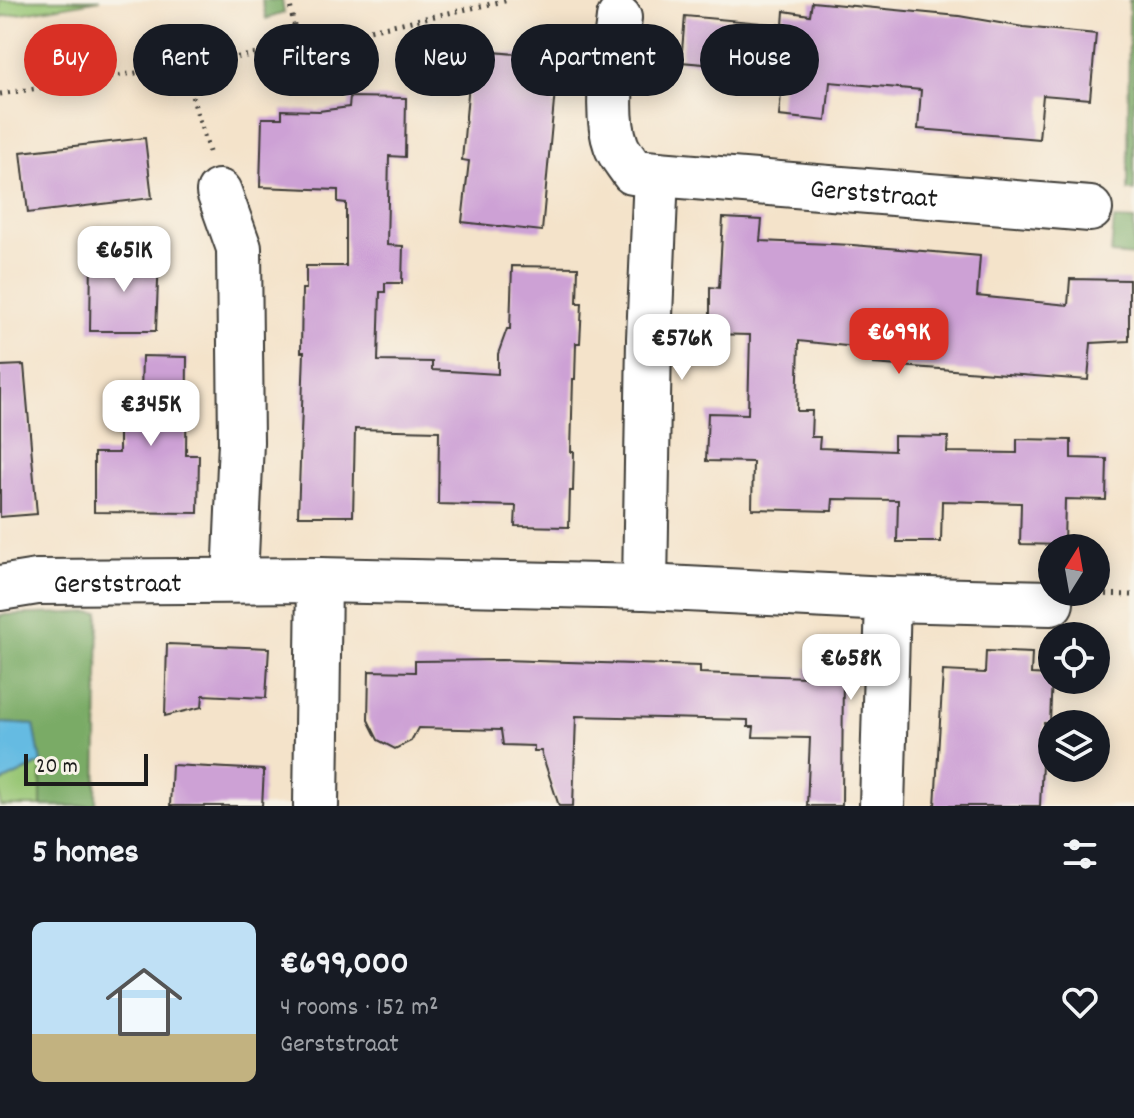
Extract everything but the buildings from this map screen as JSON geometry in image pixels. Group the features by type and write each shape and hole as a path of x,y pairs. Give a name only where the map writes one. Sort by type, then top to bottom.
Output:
{"street":[{"name":"Gerststraat","path":"619,18 611,115 616,146 633,172 1090,209"},
{"path":"645,587 649,339 656,174"},
{"path":"219,192 239,248 241,442 235,580"},
{"name":"Gerststraat","path":"0,588 37,582 319,580 645,587 1038,603"},
{"path":"316,806 319,580"},
{"path":"882,806 888,599"}],"path":[{"path":"289,0 294,24"},
{"path":"379,28 509,0"},
{"path":"0,94 133,74"},
{"path":"192,96 219,192"}],"green space":[{"path":"0,0 100,0 0,17"},
{"path":"262,0 282,0 284,13 266,19"},
{"path":"1129,0 1134,0 1134,191 1128,191"},
{"path":"1114,219 1134,220 1134,256 1111,254"},
{"path":"99,612 96,806 41,806 41,763 34,725 0,723 0,615"},
{"path":"41,763 41,806 0,806 0,783"}],"water":[{"path":"0,723 34,725 41,763 0,783"}]}
